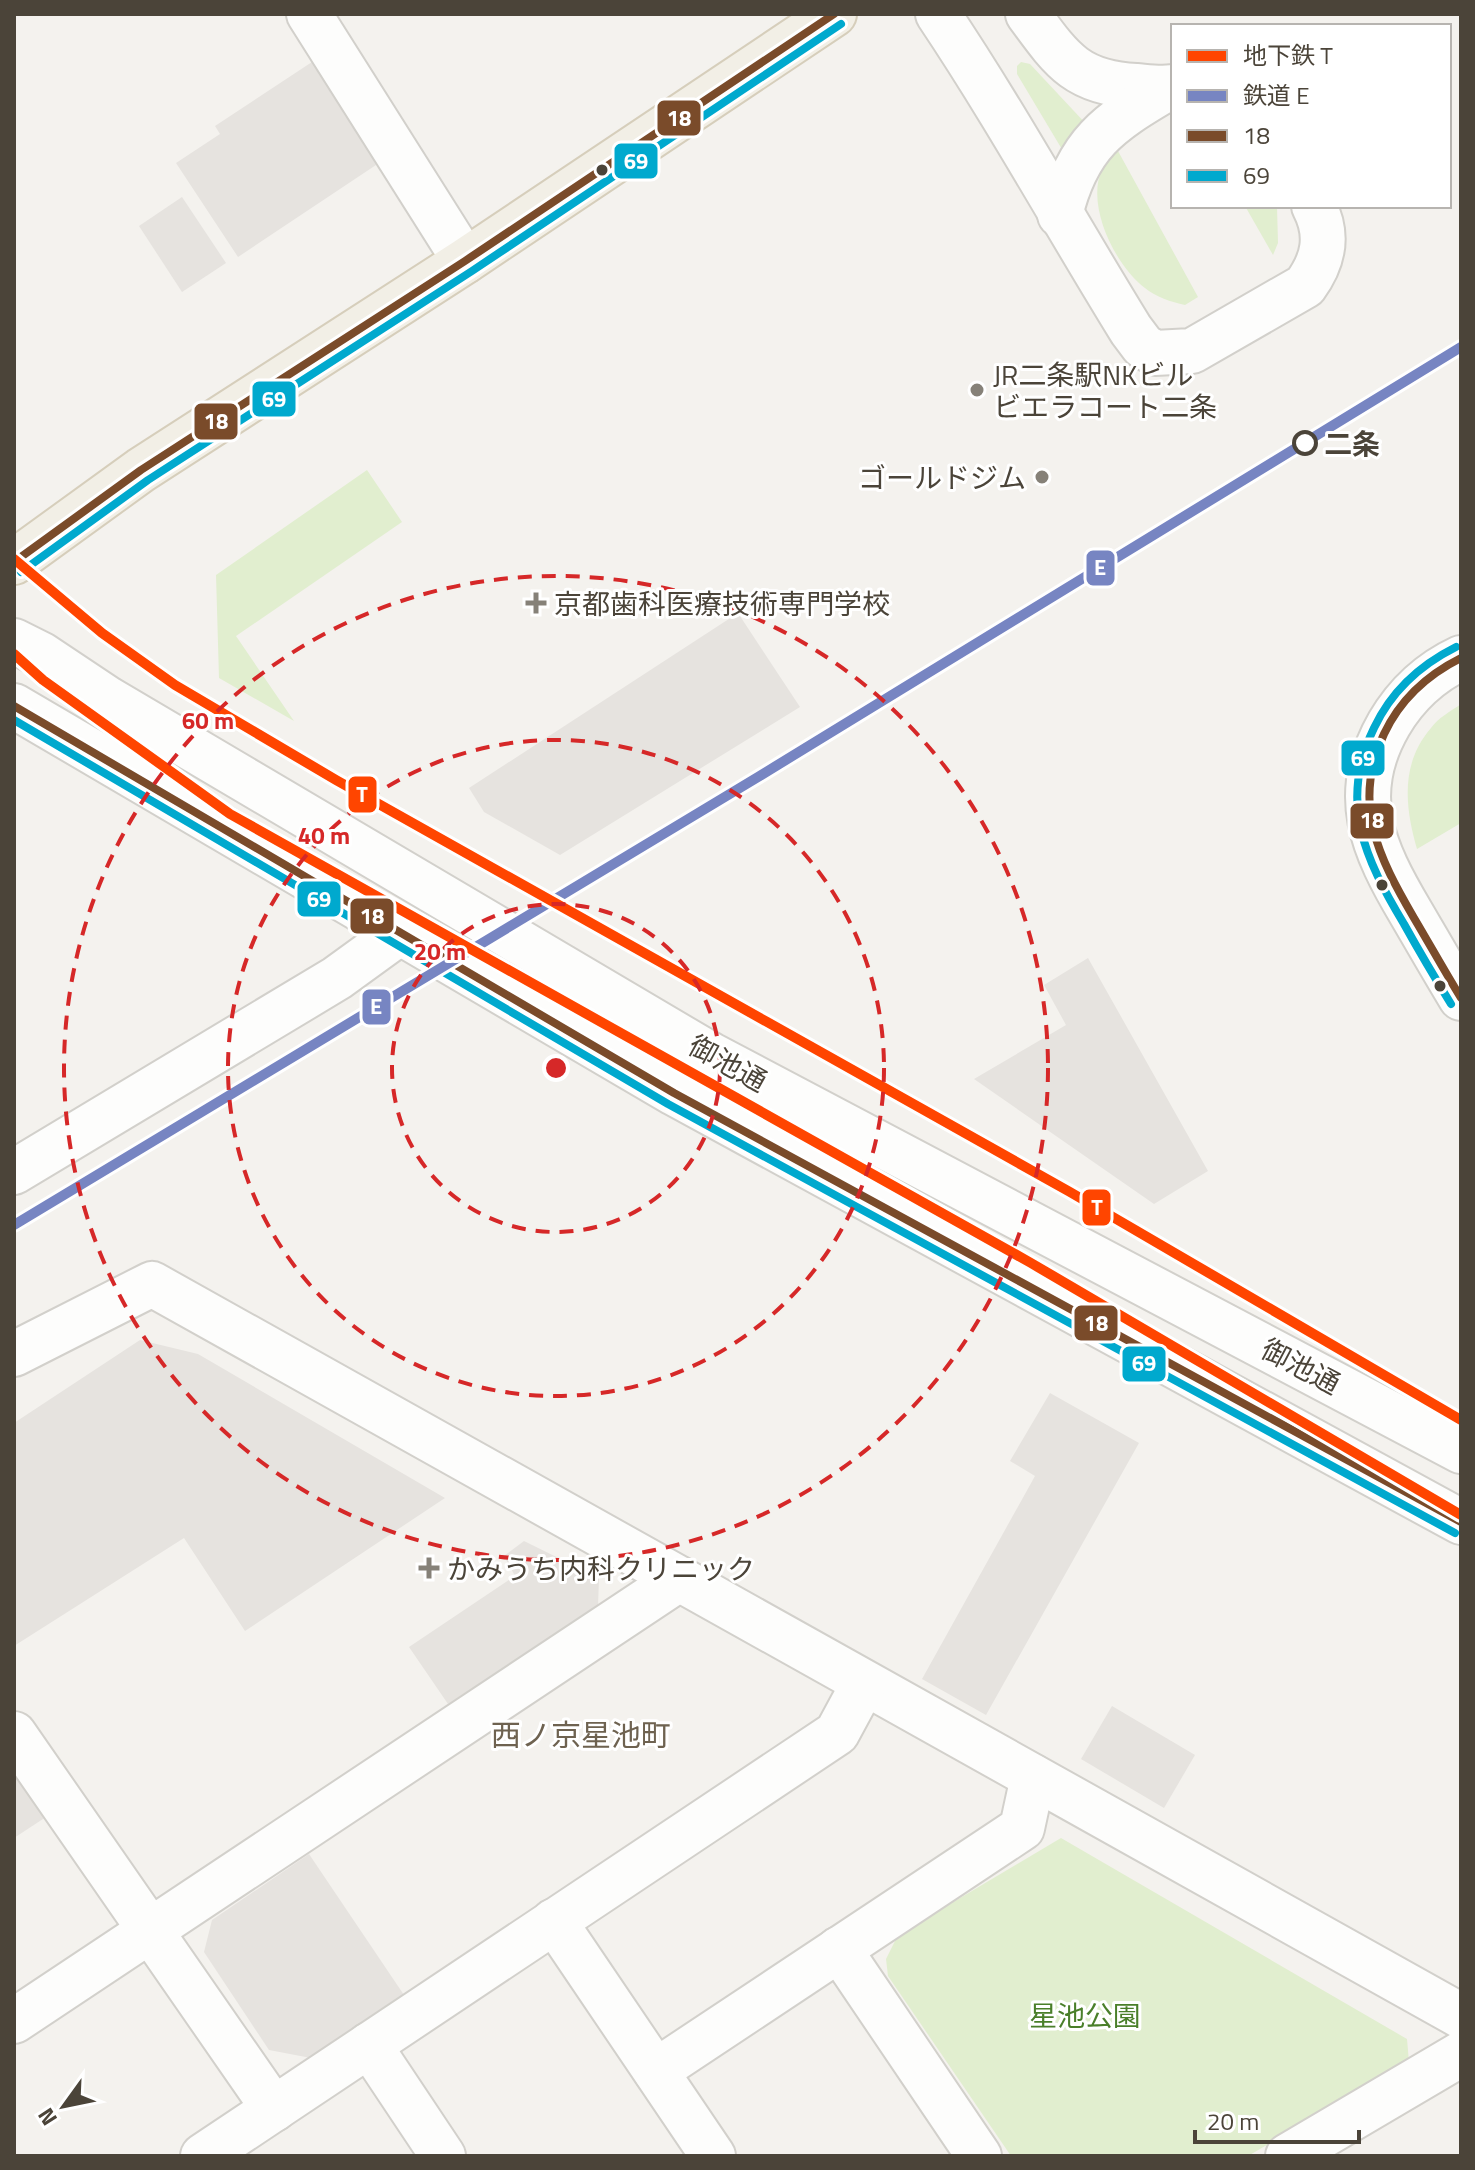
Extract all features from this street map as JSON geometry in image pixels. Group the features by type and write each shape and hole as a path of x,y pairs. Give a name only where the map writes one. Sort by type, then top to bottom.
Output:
{"main road":[{"path":"14,562 141,470 465,261 834,14"}],"street":[{"path":"309,14 465,261"},
{"path":"938,14 992,95 1060,215 1131,330 1143,346 1155,353 1192,351 1305,286 1317,269 1324,244 1322,221 1315,208"},
{"path":"1028,14 1063,62 1096,82 1171,87"},
{"path":"1060,215 1067,185 1099,135 1133,108 1171,87"},
{"name":"御池通","path":"14,641 711,1055 1461,1451"},
{"path":"1461,658 1418,687 1393,718 1372,763 1367,808 1377,851 1461,998"},
{"name":"御池通","path":"14,706 674,1093 1461,1522"},
{"path":"14,1172 337,978 399,933"},
{"path":"14,1354 152,1284 1461,2016"},
{"path":"14,2021 679,1579"},
{"path":"203,2156 837,1733 864,1683"},
{"path":"14,1734 274,2109"},
{"path":"656,2071 1022,1828 1033,1777"},
{"path":"554,1921 713,2156"},
{"path":"839,1949 979,2156"},
{"path":"369,2045 443,2156"},
{"path":"1314,2149 1461,2054"}],"green space":[{"path":"1021,62 1030,64 1087,125 1063,151 1017,74 1017,66"},
{"path":"1118,151 1198,297 1185,305 1164,299 1145,288 1132,276 1109,241 1098,200 1098,181 1105,164"},
{"path":"1246,208 1277,208 1278,243 1273,255"},
{"path":"367,470 402,522 236,636 294,721 219,678 216,575"},
{"path":"1461,704 1461,823 1417,849 1408,802 1414,756 1434,724"},
{"name":"星池公園","path":"1061,1838 1407,2039 1409,2062 1248,2156 1011,2156 888,1976 886,1959 898,1935"}],"shaded area":[{"path":"315,60 382,161 238,257 176,163 220,134 215,126"},
{"path":"182,197 226,263 182,292 139,226"},
{"path":"738,613 800,707 560,855 484,812 469,788"},
{"path":"1088,958 1208,1171 1154,1204 974,1079 1066,1025 1044,985"},
{"path":"140,1340 198,1354 445,1498 245,1631 184,1538 14,1646 14,1423"},
{"path":"1050,1393 1139,1443 986,1715 922,1679 1035,1476 1010,1461"},
{"path":"524,1541 599,1578 598,1607 448,1704 409,1647 515,1576 504,1556"},
{"path":"1112,1706 1195,1755 1164,1808 1081,1759"},
{"path":"14,1763 49,1815 14,1838"},
{"path":"309,1854 404,1995 311,2058 269,2050 204,1952 212,1920"}],"metro line":[{"name":"T","path":"14,559 102,633 175,685 336,780 1070,1192 1461,1420"},
{"name":"T","path":"14,654 43,680 230,814 1031,1263 1461,1515"}],"rail line":[{"name":"E","path":"14,1225 758,777 1461,347"}],"transit line":[{"name":"18","path":"14,562 141,470 465,261 834,14"},
{"name":"69","path":"21,572 148,480 472,271 841,24"},
{"name":"69","path":"1451,1004 1378,876 1368,853 1357,805 1363,755 1381,715 1408,681 1430,662 1456,647"},
{"name":"18","path":"1461,658 1437,672 1398,710 1374,760 1370,784 1370,807 1380,852 1461,998"},
{"name":"18","path":"14,706 674,1093 1461,1522"},
{"name":"69","path":"14,720 668,1104 1455,1533"}],"place":[{"name":"JR二条駅NKビル ビエラコート二条","path":"977,390"},
{"name":"二条","path":"1305,443"},
{"name":"ゴールドジム","path":"1042,477"},
{"name":"京都歯科医療技術専門学校","path":"536,603"},
{"name":"かみうち内科クリニック","path":"429,1568"}],"district":[{"name":"西ノ京星池町","path":"581,1735"}]}
